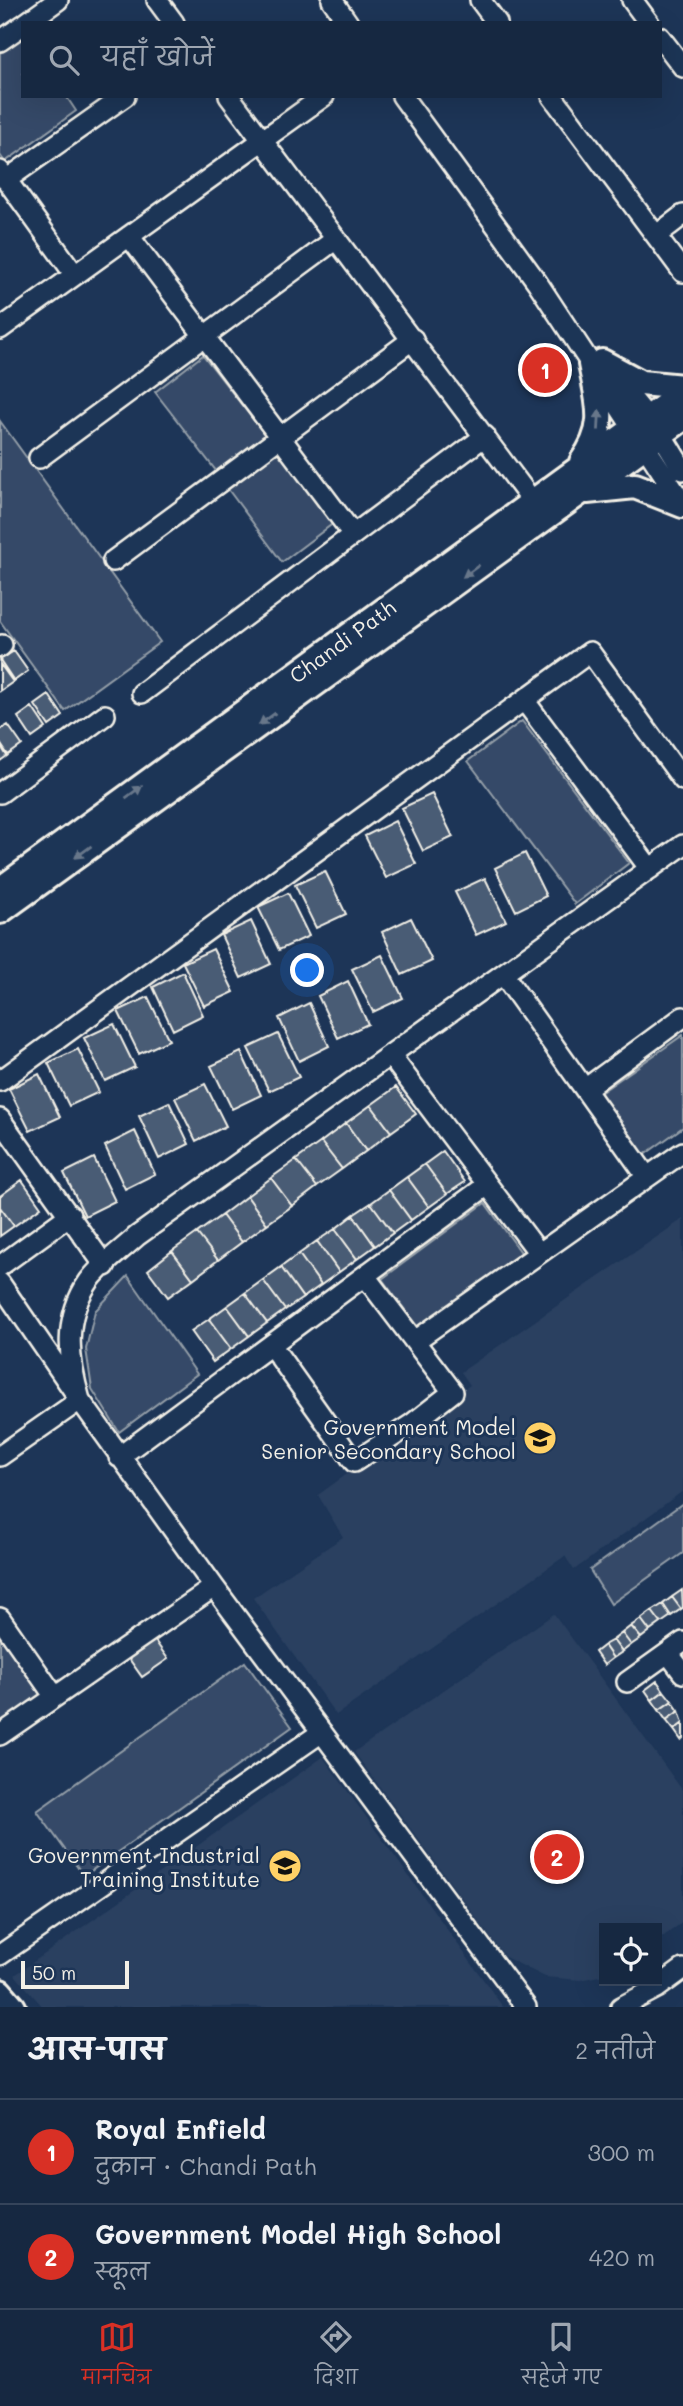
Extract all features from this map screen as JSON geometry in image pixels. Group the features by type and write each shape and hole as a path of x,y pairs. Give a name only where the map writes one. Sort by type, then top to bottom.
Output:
{"main road":[{"path":"683,387 641,383 597,363 601,425 578,482 635,486 683,504"},
{"name":"Chandi Path","path":"0,911 647,431 683,393"},
{"name":"Chandi Path","path":"647,431 683,418"},
{"name":"Chandi Path","path":"0,890 533,502 578,482"},
{"path":"0,1992 13,2007"}],"street":[{"path":"28,21 58,0"},
{"path":"157,0 173,21"},
{"path":"332,0 347,21"},
{"path":"480,0 496,21"},
{"path":"0,41 21,26"},
{"path":"662,40 683,67"},
{"path":"75,275 3,176 122,98"},
{"path":"230,98 533,502"},
{"path":"0,329 321,98"},
{"path":"403,98 647,431 683,471"},
{"path":"554,98 683,272"},
{"path":"657,235 683,215"},
{"path":"129,236 352,533"},
{"path":"39,458 336,239"},
{"path":"113,561 412,339"},
{"path":"647,431 683,504"},
{"path":"142,693 352,533 485,436"},
{"path":"0,1081 590,652 683,780"},
{"path":"524,700 650,869"},
{"path":"0,793 105,715"},
{"path":"80,1401 71,1370 71,1322 90,1279 137,1236 683,845"},
{"path":"503,975 648,1177"},
{"path":"585,1089 683,1017"},
{"path":"390,1055 539,1253"},
{"path":"0,1119 105,1266"},
{"path":"415,1341 683,1152"},
{"path":"119,1457 486,1186"},
{"path":"0,1266 69,1216"},
{"path":"271,1345 354,1462 393,1438 453,1392 365,1276"},
{"path":"0,1283 119,1457 214,1587 529,2005"},
{"path":"0,1456 80,1401"},
{"path":"0,1735 214,1587"},
{"path":"0,1618 55,1696"},
{"path":"627,1682 676,1648 683,1674"},
{"path":"0,1955 321,1732"},
{"path":"621,2007 657,1989 683,1969"}],"shaded area":[{"path":"21,38 21,98 67,98 76,111 5,162 0,155 0,53"},
{"path":"203,355 265,435 217,472 155,392"},
{"path":"0,421 160,642 65,711 0,621"},
{"path":"280,449 335,522 282,562 227,488"},
{"path":"522,721 629,863 575,904 468,761"},
{"path":"683,1035 683,1127 644,1155 600,1093"},
{"path":"485,1203 523,1255 420,1330 382,1279"},
{"name":"Government Model Senior Secondary School","path":"683,1219 683,1491 574,1570 565,1556 336,1715 253,1598 343,1537 318,1495 470,1385 461,1372"},
{"path":"128,1276 197,1374 119,1432 92,1389 86,1349 95,1311"},
{"path":"683,1503 683,1553 611,1604 590,1570"},
{"path":"554,1614 683,1791 683,1922 662,1937 662,1923 599,1923 599,1976 580,1980 545,1977 505,1957 354,1752"},
{"path":"0,1635 42,1694 0,1724"},
{"path":"245,1662 292,1727 84,1876 37,1811"},
{"name":"Government Industrial Training Institute","path":"323,1757 503,2007 43,2007 15,1975"}],"building":[{"path":"14,651 28,671 14,681 0,660"},
{"path":"0,664 13,682 0,691"},
{"path":"49,695 63,716 49,726 35,705"},
{"path":"32,707 46,728 32,738 18,717"},
{"path":"8,725 22,745 8,755 0,743 0,730"},
{"path":"0,745 7,756 0,761"},
{"path":"432,794 453,837 423,851 402,808"},
{"path":"395,821 416,864 386,878 365,836"},
{"path":"525,853 546,896 516,911 495,868"},
{"path":"325,871 346,914 316,928 295,885"},
{"path":"485,878 506,921 476,935 455,892"},
{"path":"288,893 309,936 279,950 258,907"},
{"path":"411,918 432,961 402,975 382,932"},
{"path":"251,921 271,964 241,978 221,935"},
{"path":"213,949 234,992 204,1006 183,963"},
{"path":"382,955 403,998 373,1012 352,969"},
{"path":"183,972 203,1015 173,1030 153,987"},
{"path":"348,981 368,1024 338,1038 318,996"},
{"path":"148,997 169,1040 139,1054 118,1011"},
{"path":"309,1003 329,1046 299,1061 279,1018"},
{"path":"114,1024 135,1067 105,1081 84,1038"},
{"path":"278,1034 299,1077 269,1091 248,1048"},
{"path":"78,1049 99,1092 69,1106 48,1063"},
{"path":"241,1052 261,1095 232,1109 211,1066"},
{"path":"39,1074 60,1117 30,1131 9,1089"},
{"path":"205,1084 226,1126 196,1141 175,1098"},
{"path":"396,1087 416,1114 391,1132 371,1105"},
{"path":"169,1102 189,1144 159,1159 139,1116"},
{"path":"371,1105 391,1132 366,1151 346,1123"},
{"path":"346,1123 366,1151 342,1169 321,1142"},
{"path":"135,1131 155,1174 125,1189 105,1146"},
{"path":"321,1142 342,1169 317,1187 296,1160"},
{"path":"443,1151 465,1182 447,1194 425,1164"},
{"path":"94,1158 115,1201 85,1216 64,1173"},
{"path":"296,1160 317,1187 292,1206 271,1178"},
{"path":"425,1164 447,1194 429,1207 407,1177"},
{"path":"407,1177 429,1207 411,1220 389,1190"},
{"path":"271,1178 292,1206 267,1224 247,1196"},
{"path":"22,1180 41,1207 14,1226 0,1207 0,1196"},
{"path":"389,1190 411,1220 393,1233 371,1203"},
{"path":"247,1196 267,1224 242,1242 222,1215"},
{"path":"371,1203 393,1233 375,1246 353,1215"},
{"path":"0,1207 14,1226 0,1236"},
{"path":"222,1215 242,1242 218,1260 197,1233"},
{"path":"353,1215 375,1246 357,1259 335,1229"},
{"path":"335,1229 357,1259 339,1272 317,1241"},
{"path":"197,1233 218,1260 193,1279 172,1251"},
{"path":"317,1241 339,1272 321,1285 299,1254"},
{"path":"172,1251 193,1279 168,1297 148,1270"},
{"path":"299,1254 321,1285 303,1298 281,1267"},
{"path":"281,1267 303,1298 285,1310 263,1280"},
{"path":"263,1280 285,1310 267,1323 245,1293"},
{"path":"245,1293 267,1323 249,1336 227,1306"},
{"path":"227,1306 249,1336 231,1349 209,1319"},
{"path":"209,1319 231,1349 213,1362 191,1331"},
{"path":"682,1590 683,1608 681,1609 672,1597"},
{"path":"672,1597 681,1609 671,1616 663,1604"},
{"path":"663,1604 671,1616 661,1623 652,1611"},
{"path":"652,1611 661,1623 650,1631 641,1619"},
{"path":"641,1619 650,1631 641,1638 631,1626"},
{"path":"631,1626 641,1638 631,1645 622,1633"},
{"path":"622,1633 631,1645 622,1652 613,1640"},
{"path":"153,1638 168,1659 142,1677 127,1656"},
{"path":"613,1640 622,1652 613,1658 604,1645"},
{"path":"604,1645 613,1658 604,1665 595,1652"},
{"path":"657,1681 664,1691 652,1700 645,1690"},
{"path":"664,1691 672,1701 659,1710 652,1700"},
{"path":"672,1701 679,1711 666,1720 659,1710"},
{"path":"679,1711 683,1723 674,1730 666,1720"},
{"path":"683,1723 683,1738 681,1740 674,1730"}],"place":[{"name":"Royal Enfield","path":"545,370"},
{"name":"Government Model Senior Secondary School","path":"540,1438"},
{"name":"Government Model High School","path":"557,1857"},
{"name":"Government Industrial Training Institute","path":"285,1866"}]}
